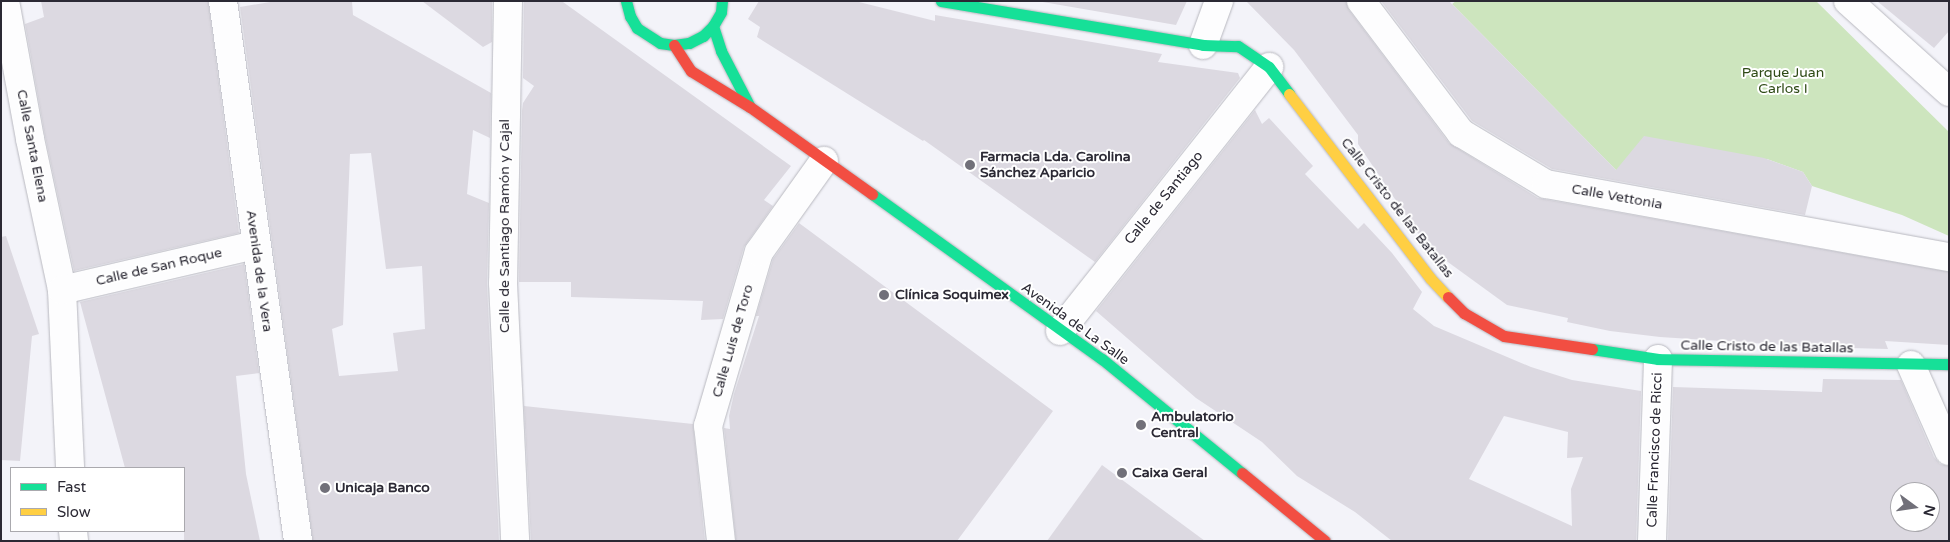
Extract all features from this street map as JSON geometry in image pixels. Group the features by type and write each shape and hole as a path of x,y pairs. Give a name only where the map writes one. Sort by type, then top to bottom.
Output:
{"street":[{"name":"Calle Santa Elena","path":"5,1 30,139 62,290 70,467"},
{"name":"Avenida de la Vera","path":"223,1 298,541"},
{"name":"Calle de Santiago Ramón y Cajal","path":"508,1 502,283 515,541"},
{"path":"625,2 637,28 660,44 674,45 696,40 713,26 721,12 722,1"},
{"name":"Calle Cristo de las Batallas","path":"941,1 1007,6 1203,45 1238,46 1269,67 1430,278 1464,313 1504,336 1658,359 1911,365 1949,364"},
{"path":"1203,45 1219,1"},
{"name":"Calle Vettonia","path":"1361,1 1460,133 1546,184 1949,257"},
{"path":"1848,1 1949,92"},
{"name":"Avenida de La Salle","path":"713,26 721,51 750,107"},
{"name":"Avenida de La Salle","path":"674,45 691,71 750,107 1060,331 1102,359 1325,541"},
{"name":"Calle de Santiago","path":"1060,331 1269,67"},
{"name":"Calle Luis de Toro","path":"722,541 708,426 759,252 824,161"},
{"name":"Calle de San Roque","path":"62,290 256,244"},
{"name":"Calle Francisco de Ricci","path":"1652,541 1658,359"},
{"path":"1911,365 1949,451"}],"green space":[{"name":"Parque Juan Carlos I","path":"1456,1 1816,1 1949,132 1949,236 1902,215 1812,186 1803,172 1767,159 1616,170 1452,4"}],"building":[{"path":"41,1 208,1 239,233 74,271 45,136 25,24 44,17"},
{"path":"276,1 352,1 353,15 491,93 490,138 473,130 467,194 489,203 487,284 499,541 313,541 240,7","holes":["371,153 386,269 422,266 425,329 393,333 398,371 339,376 332,329 343,325 350,154"]},
{"path":"422,1 492,1 492,42 483,47"},
{"path":"524,1 564,1 791,166 764,200 773,206 744,247 723,319 701,320 703,301 571,297 571,282 519,282 522,111 523,103 534,86 523,78"},
{"path":"759,1 855,1 935,21 935,15 1162,54 1158,62 1238,73 1240,78 1095,262 924,140 757,37 760,27 748,19"},
{"path":"1037,1 1187,1 1176,25"},
{"path":"1246,1 1346,1 1349,10 1449,143 1538,198 1949,272 1949,345 1885,341 1888,349 1813,347 1660,337 1610,331 1567,322 1568,318 1507,305 1441,257 1438,263 1358,144 1358,135 1294,50"},
{"path":"1381,1 1449,1 1616,170 1644,136 1764,158 1803,172 1812,186 1805,215 1552,169 1472,121"},
{"path":"1877,1 1949,1 1949,31 1934,48"},
{"path":"1255,110 1262,124 1269,118 1313,166 1305,174 1358,229 1364,223 1392,253 1422,292 1413,309 1434,326 1531,367 1572,380 1641,391 1636,541 1392,541 1355,512 1297,476 1262,442 1196,398 1096,311","holes":["1504,416 1568,432 1567,458 1583,457 1571,489 1572,526 1469,479"]},
{"path":"799,223 1053,411 957,541 736,541 724,428 730,429 729,416 734,394 759,316 756,316 773,259"},
{"path":"6,236 39,334 32,336 20,461 1,460 1,237"},
{"path":"244,264 259,373 236,376 246,474 260,541 184,541 185,467 125,467 80,302"},
{"path":"1823,379 1901,380 1934,457 1940,464 1949,466 1949,541 1668,541 1673,387 1822,392"},
{"path":"524,406 693,424 705,541 531,541"},
{"path":"1102,465 1205,541 1047,541"}],"traffic: fast":[{"path":"626,1 630,16 637,28 660,43 674,45 689,43 703,36 713,26 721,12 722,1"},
{"path":"941,1 1203,45 1238,46 1269,67 1289,94"},
{"path":"713,26 721,51 750,107"},
{"path":"872,194 1102,359 1242,473"},
{"path":"1592,349 1658,359 1949,364"}],"traffic: slow":[{"path":"1289,94 1430,278 1448,297"}],"traffic: jam":[{"path":"674,45 691,71 750,107 872,194"},
{"path":"1448,297 1464,313 1504,336 1592,349"},
{"path":"1242,473 1325,541"}],"place":[{"name":"Farmacia Lda. Carolina Sánchez Aparicio","path":"970,165"},
{"name":"Clínica Soquimex","path":"884,295"},
{"name":"Ambulatorio Central","path":"1141,425"},
{"name":"Caixa Geral","path":"1122,473"},
{"name":"Unicaja Banco","path":"325,488"}]}
